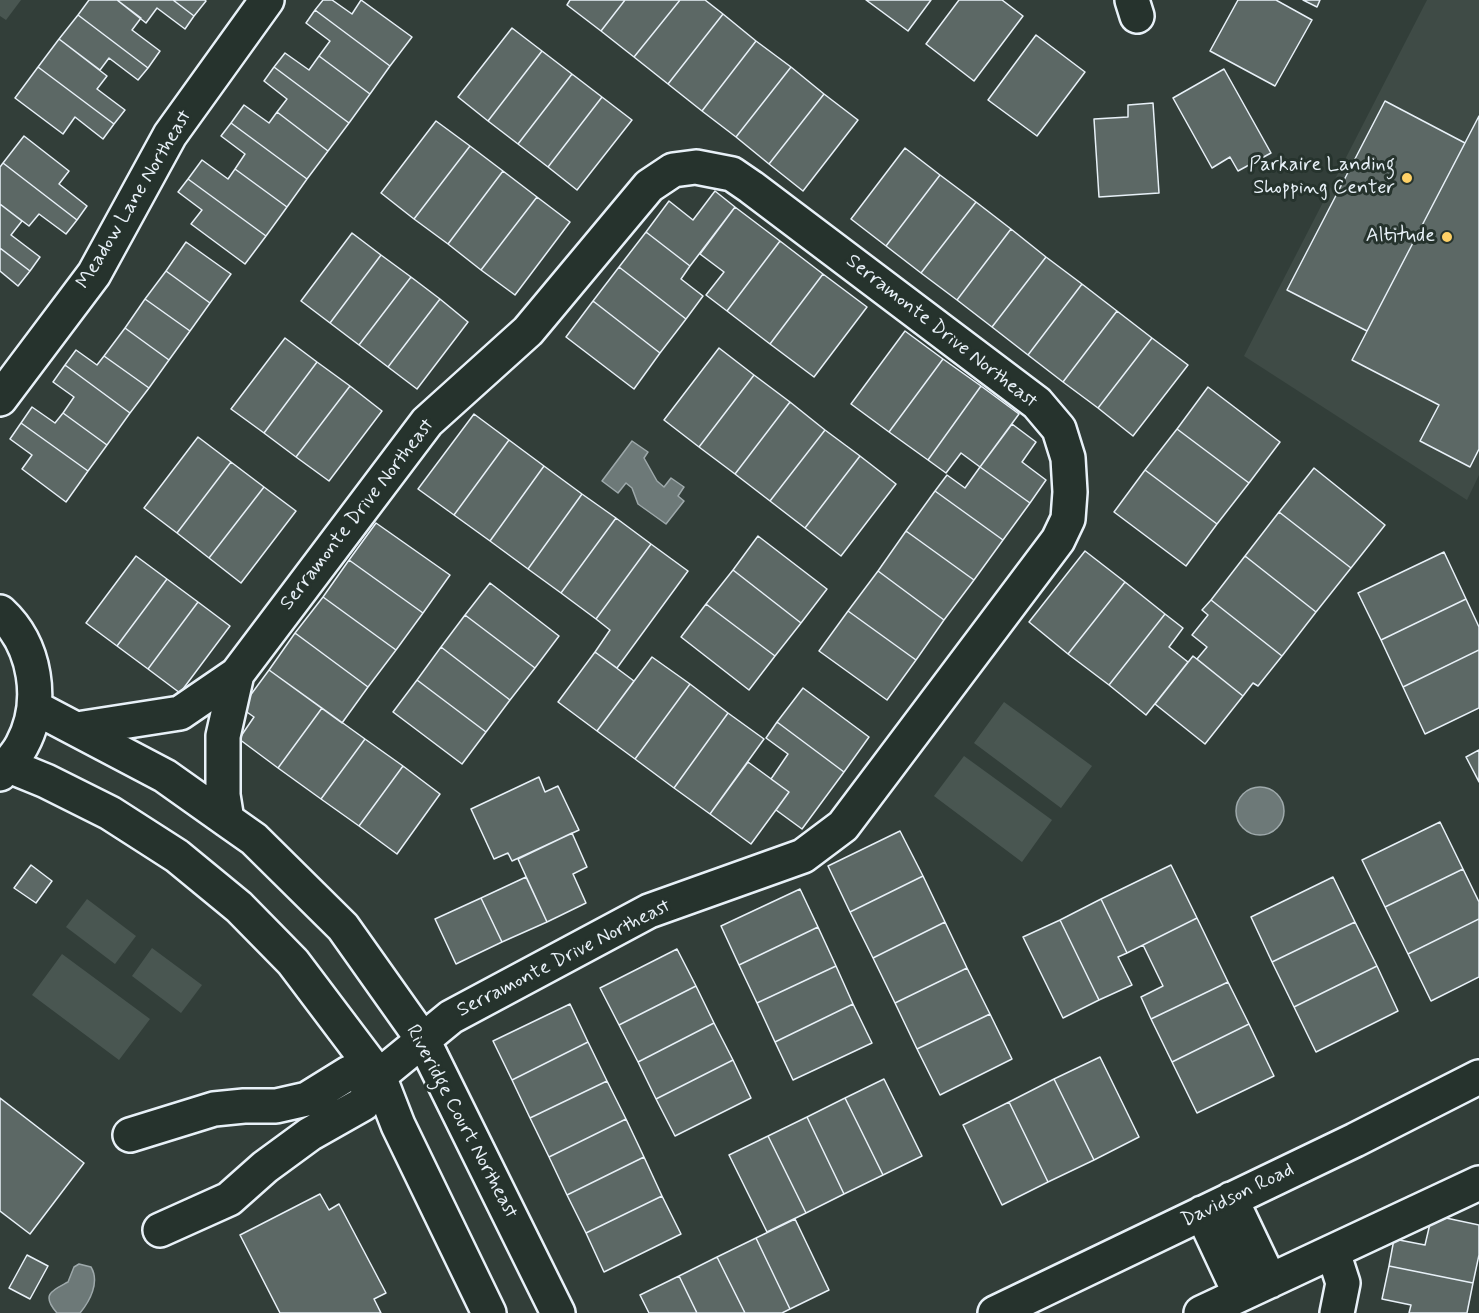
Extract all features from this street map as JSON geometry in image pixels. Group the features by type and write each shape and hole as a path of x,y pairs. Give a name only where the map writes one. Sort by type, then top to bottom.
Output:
{"street":[{"name":"Meadow Lane Northeast","path":"0,399 94,274 170,135 267,0"},
{"name":"Serramonte Drive Northeast","path":"77,729 180,713 237,674 427,422 528,331 649,186 673,170 696,167 732,174 1037,403 1059,429 1068,458 1070,492 1068,519 1058,540 843,826 803,856 649,911 451,1017 379,1076"},
{"path":"0,612 10,622 27,650 35,681 34,707 22,745 3,770 46,781 110,813 177,856 239,907 293,962 379,1076 398,1125 489,1313"},
{"name":"Serramonte Drive Northeast","path":"227,820 223,795 223,736 237,674"},
{"name":"Riveridge Court Northeast","path":"34,707 165,776 254,839 343,927 423,1040 558,1313"},
{"path":"130,1135 214,1109 289,1104 307,1099 349,1073 379,1076"},
{"path":"160,1230 229,1199 265,1167 310,1134 363,1104 379,1076"},
{"name":"Davidson Road","path":"995,1313 1355,1140 1479,1077"},
{"path":"1201,1313 1479,1183"},
{"path":"1231,1198 1270,1281"},
{"path":"1202,1213 1240,1294"},
{"path":"1333,1252 1343,1283 1337,1313"}],"shaded area":[{"path":"0,0 21,0 6,20 0,16"},
{"name":"Parkaire Landing Shopping Center","path":"1427,0 1479,0 1479,475 1467,500 1244,356"},
{"path":"632,441 648,452 644,458 657,481 664,487 671,478 684,487 678,496 684,501 666,524 638,504 632,488 626,483 618,493 602,481"},
{"path":"1004,702 1092,766 1061,808 974,743"},
{"path":"964,756 1052,820 1022,862 934,796"},
{"path":"1255,787 1265,787 1277,794 1284,806 1284,816 1277,828 1265,835 1255,835 1240,824 1236,816 1236,806 1247,791"},
{"path":"87,899 136,936 115,964 66,927"},
{"path":"152,948 202,985 181,1013 132,976"},
{"path":"62,954 150,1019 119,1060 32,995"},
{"path":"79,1264 91,1267 94,1273 94,1285 90,1297 80,1313 57,1313 49,1301 50,1293 68,1282 74,1267"}],"building":[{"path":"89,0 117,0 141,18 132,30 160,51 148,68 78,15"},
{"path":"117,0 173,0 194,16 185,29 157,8 146,23"},
{"path":"173,0 205,0 206,1 194,16"},
{"path":"323,0 332,0 352,14 361,0 412,37 390,66 315,10"},
{"path":"570,0 625,0 601,31 567,5"},
{"path":"625,0 680,0 634,57 601,31"},
{"path":"680,0 705,0 723,14 668,84 634,57"},
{"path":"866,0 931,0 908,31"},
{"path":"959,0 1002,0 1023,16 974,81 926,44"},
{"path":"1238,0 1276,0 1312,20 1275,86 1210,51"},
{"path":"1303,0 1320,0 1317,7"},
{"path":"315,10 390,66 370,94 319,56 330,41 306,23"},
{"path":"723,14 756,41 702,111 668,84"},
{"path":"78,15 148,68 138,80 109,58 100,70 59,39"},
{"path":"512,28 542,51 488,121 458,97"},
{"path":"1036,35 1085,72 1037,136 988,100"},
{"path":"59,39 107,76 97,89 125,110 114,124 38,67"},
{"path":"756,41 791,67 736,137 702,111"},
{"path":"542,51 572,74 518,144 488,121"},
{"path":"285,53 309,70 319,56 370,94 349,123 274,67"},
{"path":"38,67 114,124 103,139 75,117 63,134 15,98"},
{"path":"274,67 349,123 328,151 277,112 287,99 264,81"},
{"path":"791,67 824,94 769,164 736,137"},
{"path":"1224,69 1271,153 1238,171 1230,157 1212,168 1173,98"},
{"path":"572,74 602,97 548,167 518,144"},
{"path":"824,94 858,120 803,191 769,164"},
{"path":"602,97 632,120 577,190 548,167"},
{"path":"1385,101 1465,143 1367,331 1287,290"},
{"path":"1153,103 1159,193 1099,197 1094,119 1128,117 1128,105"},
{"path":"244,105 269,123 277,112 328,151 307,179 231,123"},
{"name":"Altitude","path":"1479,116 1479,449 1470,467 1420,441 1439,405 1352,360"},
{"path":"436,121 470,146 414,219 381,193"},
{"path":"231,123 307,179 287,207 235,169 245,154 221,136"},
{"path":"24,136 69,171 59,184 87,206 77,220 3,163"},
{"path":"470,146 503,171 448,244 414,219"},
{"path":"905,148 940,175 886,246 851,219"},
{"path":"202,160 228,179 235,169 287,207 266,236 188,179"},
{"path":"3,163 77,220 66,234 39,214 29,226 0,204 0,167"},
{"path":"503,171 537,197 481,270 448,244"},
{"path":"940,175 976,202 921,273 886,246"},
{"path":"188,179 266,236 245,264 191,224 202,210 178,192"},
{"path":"715,191 735,207 690,266 646,232 669,201 693,220"},
{"path":"537,197 570,222 515,295 481,270"},
{"path":"976,202 1011,229 957,300 921,273"},
{"path":"0,204 22,221 11,235 40,257 30,271 0,248"},
{"path":"735,207 780,241 727,311 706,295 724,272 700,254"},
{"path":"1011,229 1046,257 992,327 957,300"},
{"path":"646,232 690,266 681,279 703,296 686,319 619,267"},
{"path":"352,233 381,255 330,323 301,301"},
{"path":"780,241 823,274 770,344 727,311"},
{"path":"186,242 231,274 210,303 166,271"},
{"path":"0,248 30,271 18,286 0,271"},
{"path":"381,255 411,277 359,345 330,323"},
{"path":"1046,257 1082,284 1028,355 992,327"},
{"path":"619,267 686,319 660,353 593,301"},
{"path":"166,271 210,303 190,331 145,299"},
{"path":"823,274 867,307 814,377 770,344"},
{"path":"411,277 440,299 388,367 359,345"},
{"path":"1082,284 1117,311 1063,382 1028,355"},
{"path":"145,299 190,331 169,360 125,328"},
{"path":"440,299 468,322 417,389 388,367"},
{"path":"593,301 660,353 634,389 566,337"},
{"path":"1117,311 1152,338 1098,408 1063,382"},
{"path":"125,328 169,360 149,388 104,356"},
{"path":"905,331 943,359 889,432 851,404"},
{"path":"285,338 317,362 264,433 231,409"},
{"path":"1152,338 1188,365 1133,436 1098,408"},
{"path":"719,348 754,375 699,447 664,420"},
{"path":"76,350 97,365 104,356 149,388 130,413 65,365"},
{"path":"943,359 981,386 928,460 889,432"},
{"path":"317,362 350,386 296,457 264,433"},
{"path":"65,365 130,413 107,445 63,413 74,397 53,382"},
{"path":"754,375 790,402 735,474 699,447"},
{"path":"350,386 382,411 329,481 296,457"},
{"path":"981,386 1019,414 980,467 961,453 946,473 928,460"},
{"path":"1208,387 1280,442 1249,483 1177,429"},
{"path":"790,402 825,430 770,501 735,474"},
{"path":"32,407 55,423 63,413 107,445 88,471 21,423"},
{"path":"474,414 509,440 454,515 418,489"},
{"path":"21,423 88,471 66,502 22,469 32,455 10,439"},
{"path":"1012,424 1036,442 1022,462 1046,480 1030,503 980,467"},
{"path":"1177,429 1249,483 1217,524 1145,470"},
{"path":"825,430 860,456 805,528 770,501"},
{"path":"198,437 231,462 177,533 144,508"},
{"path":"509,440 544,466 490,541 454,515"},
{"path":"860,456 896,484 841,556 805,528"},
{"path":"231,462 264,487 209,558 177,533"},
{"path":"544,466 582,494 528,569 490,541"},
{"path":"980,467 1030,503 1003,540 935,491 947,475 965,488"},
{"path":"1314,468 1385,525 1351,568 1279,512"},
{"path":"1145,470 1217,524 1186,566 1114,512"},
{"path":"264,487 296,511 241,583 209,558"},
{"path":"935,491 1003,540 974,580 906,531"},
{"path":"582,494 616,518 561,593 528,569"},
{"path":"1279,512 1351,568 1316,612 1245,556"},
{"path":"616,518 651,544 596,619 561,593"},
{"path":"376,523 450,575 423,613 349,560"},
{"path":"906,531 974,580 944,620 878,571"},
{"path":"758,536 827,589 801,623 733,570"},
{"path":"651,544 688,571 617,668 595,652 610,630 596,619"},
{"path":"1085,551 1125,582 1068,654 1029,622"},
{"path":"1444,552 1466,599 1381,640 1358,593"},
{"path":"136,556 167,579 117,646 86,623"},
{"path":"1245,556 1316,612 1282,656 1211,600"},
{"path":"349,560 423,613 396,650 323,597"},
{"path":"733,570 801,623 775,656 706,604"},
{"path":"878,571 944,620 916,660 848,611"},
{"path":"167,579 198,602 148,669 117,646"},
{"path":"1125,582 1165,614 1109,685 1068,654"},
{"path":"490,583 559,636 535,668 465,615"},
{"path":"323,597 396,650 368,687 295,633"},
{"path":"1466,599 1479,627 1479,650 1403,687 1381,640"},
{"path":"1211,600 1282,656 1258,686 1253,683 1243,696 1197,659 1207,647 1192,635 1208,615 1202,610"},
{"path":"198,602 230,626 180,693 148,669"},
{"path":"706,604 775,656 749,690 681,637"},
{"path":"848,611 916,660 887,700 819,651"},
{"path":"1165,614 1183,628 1169,647 1188,662 1146,715 1109,685"},
{"path":"465,615 535,668 510,700 441,647"},
{"path":"295,633 368,687 342,723 269,670"},
{"path":"441,647 510,700 486,732 417,680"},
{"path":"1479,650 1479,708 1425,734 1403,687"},
{"path":"595,652 634,681 597,731 558,702"},
{"path":"1193,656 1243,696 1205,744 1155,704"},
{"path":"652,657 690,684 635,759 597,731"},
{"path":"269,670 322,708 278,768 239,739 254,717 241,708"},
{"path":"417,680 486,732 462,764 393,712"},
{"path":"690,684 728,713 674,788 635,759"},
{"path":"803,688 869,737 844,772 777,722"},
{"path":"322,708 365,739 321,799 278,768"},
{"path":"728,713 764,739 710,814 674,788"},
{"path":"777,722 844,772 802,829 776,810 789,792 771,779 788,754 766,738"},
{"path":"365,739 403,766 359,826 321,799"},
{"path":"1479,750 1479,782 1466,757"},
{"path":"748,762 789,792 751,844 710,814"},
{"path":"403,766 440,794 397,854 359,826"},
{"path":"539,777 545,792 558,786 579,830 512,861 508,853 494,859 471,809"},
{"path":"1440,822 1463,869 1385,907 1362,860"},
{"path":"900,831 923,876 850,912 828,866"},
{"path":"572,833 587,867 573,874 586,903 547,922 518,859"},
{"path":"31,865 52,881 36,903 14,888"},
{"path":"1171,865 1197,918 1127,953 1101,899"},
{"path":"1463,869 1479,902 1479,919 1408,954 1385,907"},
{"path":"923,876 945,922 873,958 850,912"},
{"path":"526,877 547,922 502,942 481,898"},
{"path":"1333,877 1355,922 1272,962 1251,917"},
{"path":"800,889 818,927 739,965 721,926"},
{"path":"481,898 502,942 456,964 435,919"},
{"path":"1101,899 1127,953 1118,957 1132,985 1099,1000 1060,920"},
{"path":"1197,918 1228,982 1151,1019 1141,997 1163,986 1143,945"},
{"path":"1479,919 1479,977 1431,1001 1408,954"},
{"path":"1060,920 1099,1000 1063,1018 1023,937"},
{"path":"945,922 967,968 895,1003 873,958"},
{"path":"1355,922 1377,966 1294,1007 1272,962"},
{"path":"818,927 836,966 757,1003 739,965"},
{"path":"677,949 696,986 619,1025 600,988"},
{"path":"836,966 853,1004 775,1042 757,1003"},
{"path":"1377,966 1398,1011 1316,1052 1294,1007"},
{"path":"967,968 990,1014 917,1049 895,1003"},
{"path":"1228,982 1249,1024 1172,1062 1151,1019"},
{"path":"696,986 714,1023 638,1062 619,1025"},
{"path":"570,1004 588,1042 512,1080 493,1041"},
{"path":"853,1004 872,1043 793,1080 775,1042"},
{"path":"990,1014 1012,1059 940,1095 917,1049"},
{"path":"714,1023 733,1060 656,1099 638,1062"},
{"path":"1249,1024 1274,1076 1197,1113 1172,1062"},
{"path":"588,1042 607,1081 530,1118 512,1080"},
{"path":"1100,1057 1139,1137 1094,1160 1054,1079"},
{"path":"733,1060 751,1098 675,1136 656,1099"},
{"path":"884,1079 922,1156 883,1175 845,1098"},
{"path":"1054,1079 1094,1160 1048,1182 1009,1102"},
{"path":"607,1081 626,1119 549,1157 530,1118"},
{"path":"0,1098 84,1163 30,1234 0,1211"},
{"path":"845,1098 883,1175 844,1194 807,1117"},
{"path":"1009,1102 1048,1182 1002,1205 963,1125"},
{"path":"807,1117 844,1194 806,1213 768,1136"},
{"path":"626,1119 644,1157 567,1195 549,1157"},
{"path":"768,1136 806,1213 767,1232 729,1155"},
{"path":"644,1157 662,1196 586,1233 567,1195"},
{"path":"320,1194 329,1210 339,1204 386,1293 374,1299 381,1313 280,1313 240,1235"},
{"path":"662,1196 681,1234 604,1272 586,1233"},
{"path":"1432,1215 1479,1225 1479,1255 1473,1283 1389,1266 1394,1239 1425,1245"},
{"path":"795,1219 829,1290 790,1309 756,1238"},
{"path":"756,1238 790,1309 782,1313 745,1313 717,1257"},
{"path":"27,1255 48,1266 30,1299 9,1288"},
{"path":"717,1257 745,1313 697,1313 679,1276"},
{"path":"1389,1266 1473,1283 1467,1313 1409,1313 1411,1305 1382,1299"},
{"path":"679,1276 697,1313 649,1313 640,1295"}],"place":[{"name":"Parkaire Landing Shopping Center","path":"1407,178"},
{"name":"Altitude","path":"1447,237"}]}
